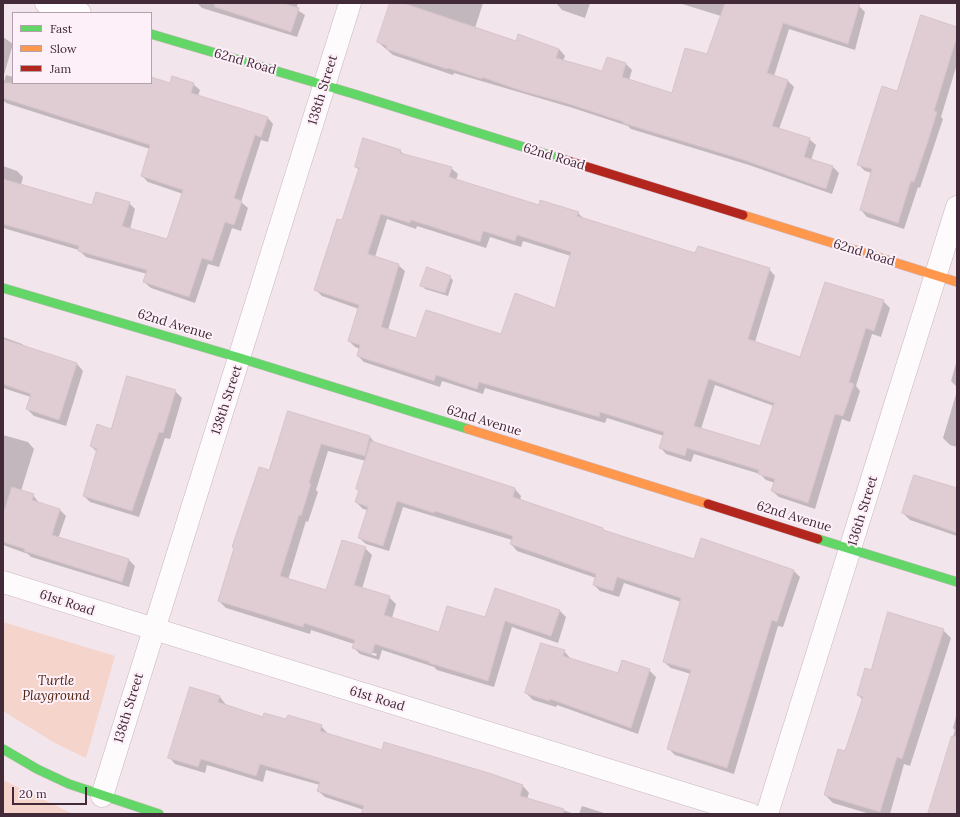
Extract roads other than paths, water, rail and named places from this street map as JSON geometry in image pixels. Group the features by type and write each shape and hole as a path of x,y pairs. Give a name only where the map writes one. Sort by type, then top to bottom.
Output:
{"street":[{"path":"46,3 77,12"},
{"name":"138th Street","path":"102,796 350,3"},
{"name":"62nd Road","path":"152,34 325,85 957,282"},
{"name":"136th Street","path":"767,814 957,207"},
{"name":"62nd Avenue","path":"3,288 240,358 957,582"},
{"name":"61st Road","path":"3,582 750,814"},
{"path":"3,749 37,769 69,784 159,814"}],"park label":[{"name":"Turtle Playground","path":"56,688"}]}
